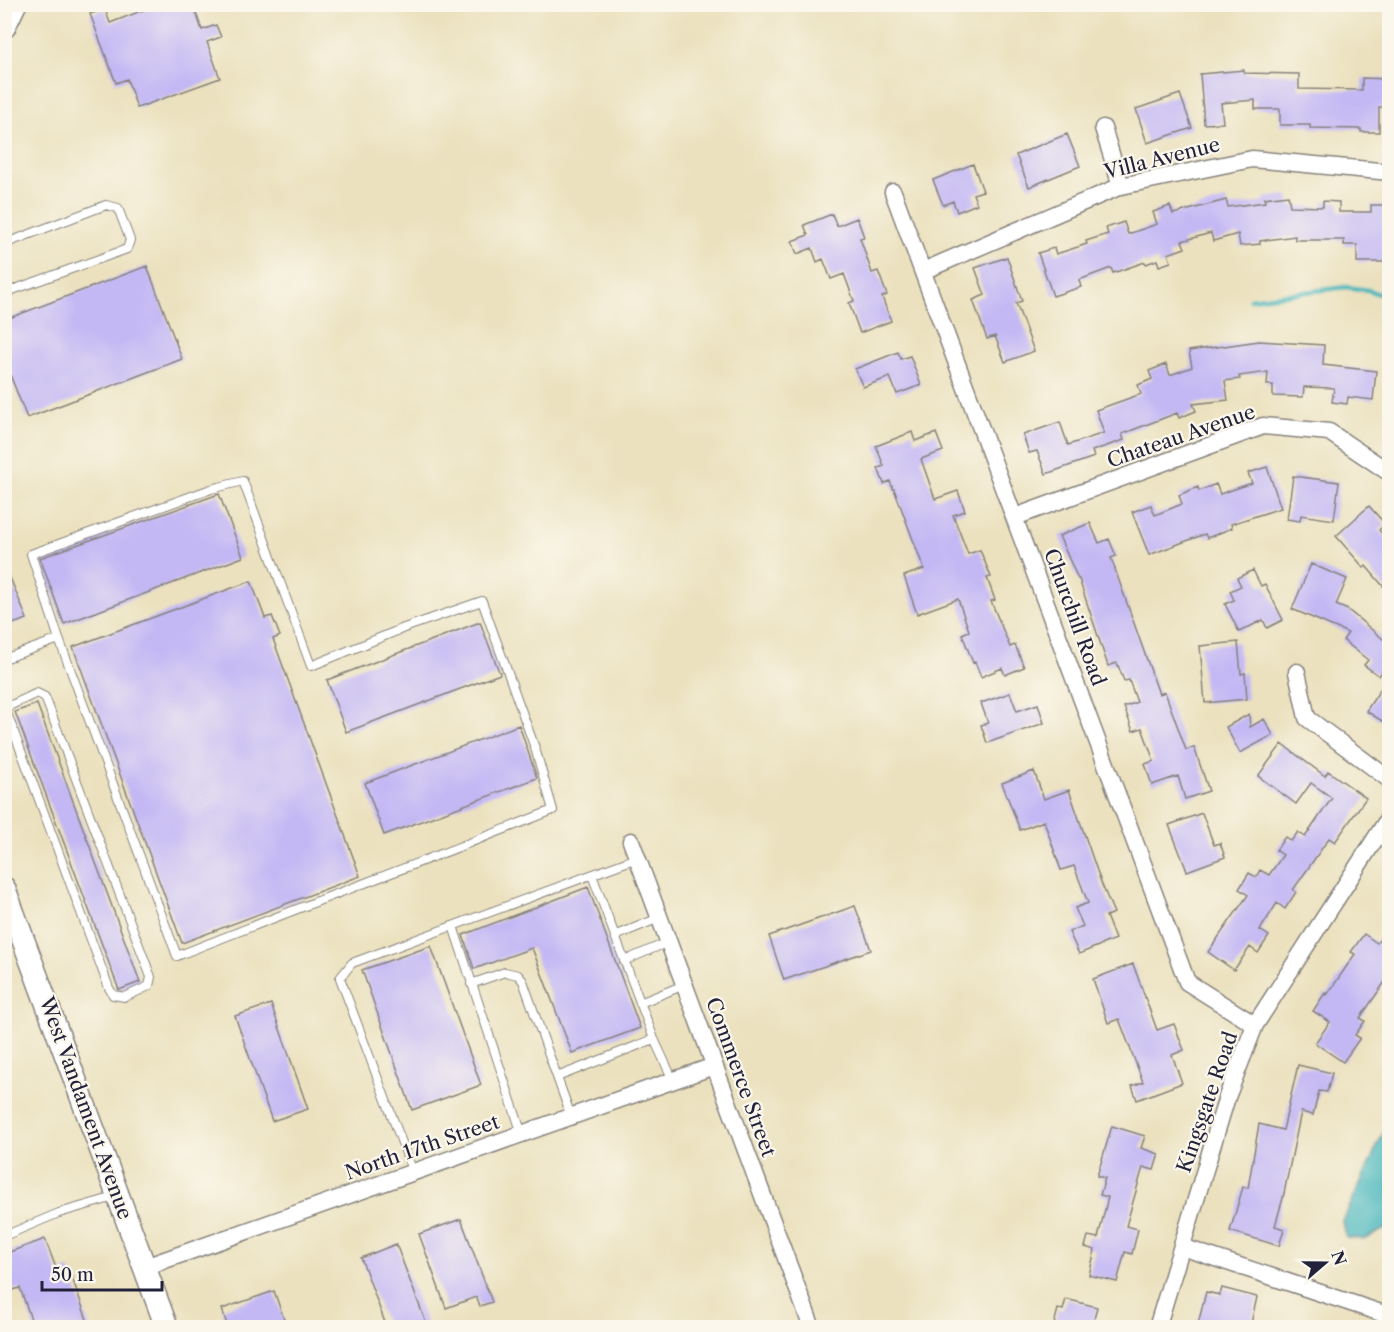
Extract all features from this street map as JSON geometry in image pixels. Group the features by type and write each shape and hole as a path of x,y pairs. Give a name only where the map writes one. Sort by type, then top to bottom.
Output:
{"street":[{"path":"4,27 15,4"},
{"path":"1103,128 1121,186"},
{"name":"Villa Avenue","path":"923,271 1121,186 1252,159 1389,172"},
{"name":"Churchill Road","path":"893,192 1016,517 1187,982 1255,1025"},
{"name":"Chateau Avenue","path":"1016,517 1263,426 1329,432 1389,473"},
{"path":"1298,672 1307,718 1389,780"},
{"name":"Kingsgate Road","path":"1157,1328 1227,1097 1255,1025 1389,816"},
{"name":"Commerce Street","path":"631,841 812,1328"},
{"name":"West Vandament Avenue","path":"4,888 167,1328"},
{"name":"North 17th Street","path":"145,1267 714,1066"},
{"path":"1182,1247 1389,1316"}],"lane":[{"path":"4,244 106,205 118,208 130,240 127,249 4,293"},
{"path":"243,481 311,666 404,628 482,601 535,748 553,810 177,956 59,639 31,554 212,489 243,481"},
{"path":"4,659 59,639"},
{"path":"38,693 45,697 151,977 149,986 125,997 113,995 109,988 5,707 38,693"},
{"path":"413,1172 340,978 352,963 637,858"},
{"path":"592,875 654,1039 673,1080"},
{"path":"615,936 659,918"},
{"path":"453,926 522,1134"},
{"path":"624,961 669,942"},
{"path":"471,984 506,972 519,975 571,1116"},
{"path":"640,1003 684,986"},
{"path":"557,1077 654,1039"},
{"path":"4,1236 59,1213 118,1196"}],"water":[{"path":"1389,1120 1389,1227 1365,1239 1346,1238 1343,1221"}],"building":[{"path":"159,4 193,4 202,30 216,25 221,37 207,42 220,78 137,108 127,79 116,83 90,14 105,9 110,23"},
{"path":"1244,70 1244,73 1299,74 1299,89 1362,90 1362,78 1389,79 1389,107 1379,107 1379,132 1361,132 1361,129 1310,128 1310,125 1280,125 1280,109 1255,109 1255,100 1221,103 1223,123 1204,124 1200,74"},
{"path":"1180,94 1192,128 1147,143 1136,109"},
{"path":"1067,134 1080,166 1029,187 1016,155"},
{"path":"973,164 983,191 973,194 977,204 957,212 953,201 943,205 933,180"},
{"path":"1288,195 1290,206 1323,207 1323,201 1339,202 1339,212 1371,212 1371,205 1388,205 1388,262 1357,262 1357,245 1344,245 1344,240 1295,240 1295,236 1240,246 1238,234 1213,241 1211,233 1182,241 1185,248 1168,254 1171,262 1159,266 1157,260 1146,264 1145,262 1113,273 1111,268 1079,280 1081,287 1053,296 1038,253 1054,248 1056,254 1087,244 1086,241 1108,234 1106,228 1124,222 1128,234 1157,224 1153,212 1170,206 1173,214 1226,200 1228,207 1265,202 1264,198"},
{"path":"832,214 837,226 857,218 864,237 860,238 872,273 878,271 887,295 882,297 891,321 860,333 849,303 854,301 844,274 831,279 823,259 817,262 812,248 797,254 792,241 808,235 804,225"},
{"path":"1007,257 1022,301 1016,303 1034,351 1005,362 995,336 987,339 973,300 985,295 975,268"},
{"path":"147,266 182,359 27,418 4,359 4,320"},
{"path":"1259,341 1324,345 1323,365 1376,371 1373,400 1348,397 1347,404 1332,402 1334,388 1304,387 1303,397 1273,396 1273,385 1267,385 1268,372 1239,376 1240,379 1225,381 1228,400 1193,404 1196,411 1179,418 1177,413 1122,434 1124,440 1092,451 1094,457 1046,474 1037,451 1029,453 1023,435 1060,422 1068,445 1104,433 1096,410 1141,394 1138,385 1152,379 1149,371 1166,364 1170,375 1192,367 1189,351"},
{"path":"898,352 901,359 910,356 921,385 897,394 890,377 863,387 855,369"},
{"path":"912,432 915,441 936,433 943,451 921,459 935,499 958,491 965,511 953,515 968,554 980,550 991,577 987,578 995,600 991,601 1010,647 1015,645 1024,667 1005,675 1002,668 981,677 962,634 969,631 958,599 917,614 904,576 924,569 894,489 890,481 884,484 878,468 884,466 876,446"},
{"path":"1267,467 1281,508 1231,524 1232,528 1207,538 1205,534 1149,555 1132,512 1151,505 1155,515 1182,504 1179,495 1198,487 1199,491 1216,484 1220,494 1252,483 1248,473"},
{"path":"1293,476 1339,482 1334,520 1301,515 1300,521 1287,519"},
{"path":"219,494 243,557 64,624 40,558"},
{"path":"1369,506 1385,524 1379,530 1389,542 1389,593 1336,536"},
{"path":"1090,523 1099,543 1109,539 1116,556 1111,558 1159,694 1165,692 1186,750 1194,747 1209,791 1185,799 1178,776 1152,785 1145,764 1154,761 1142,728 1133,731 1124,707 1137,702 1129,680 1124,681 1117,663 1108,666 1079,579 1059,536"},
{"path":"4,563 27,619 4,627"},
{"path":"1311,564 1347,579 1336,605 1348,610 1389,644 1389,663 1379,676 1364,665 1368,660 1343,640 1348,633 1292,609"},
{"path":"1253,570 1261,586 1265,584 1283,620 1267,628 1263,620 1239,632 1225,604 1234,600 1230,591 1241,586 1237,578"},
{"path":"251,581 265,618 272,616 280,636 273,639 360,876 182,943 73,647"},
{"path":"480,622 500,674 346,732 327,680"},
{"path":"1238,642 1241,674 1245,673 1247,699 1205,703 1200,646"},
{"path":"1389,676 1389,720 1385,717 1382,721 1366,711"},
{"path":"1010,693 1017,711 1038,704 1044,723 987,743 981,725 988,723 981,703"},
{"path":"37,704 140,982 119,990 15,712"},
{"path":"1249,714 1250,727 1264,719 1273,735 1240,753 1226,727"},
{"path":"519,725 537,778 384,835 365,783"},
{"path":"1282,744 1325,776 1328,771 1366,798 1335,842 1329,838 1293,890 1296,892 1285,909 1277,903 1260,930 1269,936 1258,953 1250,947 1234,970 1208,952 1248,895 1239,889 1249,873 1256,877 1260,870 1269,875 1283,855 1276,850 1285,837 1291,841 1298,832 1305,837 1332,798 1311,783 1296,804 1258,776"},
{"path":"1034,771 1044,799 1069,790 1114,913 1106,916 1115,939 1079,954 1069,932 1083,926 1075,908 1088,903 1074,866 1061,870 1044,821 1020,830 1002,783"},
{"path":"1202,813 1214,845 1220,843 1225,857 1187,871 1169,825"},
{"path":"588,887 640,1028 572,1053 532,948 474,969 463,935"},
{"path":"855,906 871,950 784,980 769,936"},
{"path":"1389,927 1389,976 1360,1018 1365,1021 1355,1035 1360,1038 1343,1062 1315,1043 1330,1022 1313,1011 1355,954 1351,952 1364,934 1377,943"},
{"path":"431,946 481,1085 412,1110 362,970"},
{"path":"1133,964 1157,1030 1174,1024 1184,1050 1172,1055 1182,1083 1137,1100 1132,1086 1143,1082 1119,1019 1108,1023 1093,979"},
{"path":"271,1004 308,1109 272,1121 235,1016"},
{"path":"1298,1065 1332,1073 1327,1092 1319,1091 1313,1115 1301,1112 1275,1226 1284,1229 1279,1246 1230,1231 1243,1187 1248,1188 1259,1124 1283,1130"},
{"path":"1112,1126 1145,1136 1141,1148 1159,1154 1154,1170 1143,1167 1126,1226 1138,1229 1132,1254 1125,1252 1117,1282 1089,1275 1095,1250 1085,1247 1088,1236 1098,1238 1108,1197 1100,1195 1105,1178 1097,1176"},
{"path":"461,1219 492,1302 480,1306 476,1297 446,1308 419,1234"},
{"path":"45,1239 58,1273 69,1269 90,1328 34,1328 20,1288 13,1290 4,1268 4,1254"},
{"path":"396,1244 428,1328 387,1328 361,1258"},
{"path":"1222,1288 1257,1297 1250,1328 1197,1328 1206,1292 1220,1295"},
{"path":"274,1291 287,1328 228,1328 222,1309"},
{"path":"1066,1299 1097,1307 1092,1328 1053,1328 1058,1309 1063,1310"}],"waterway":[{"path":"1250,299 1346,287 1368,290 1390,298"}]}
